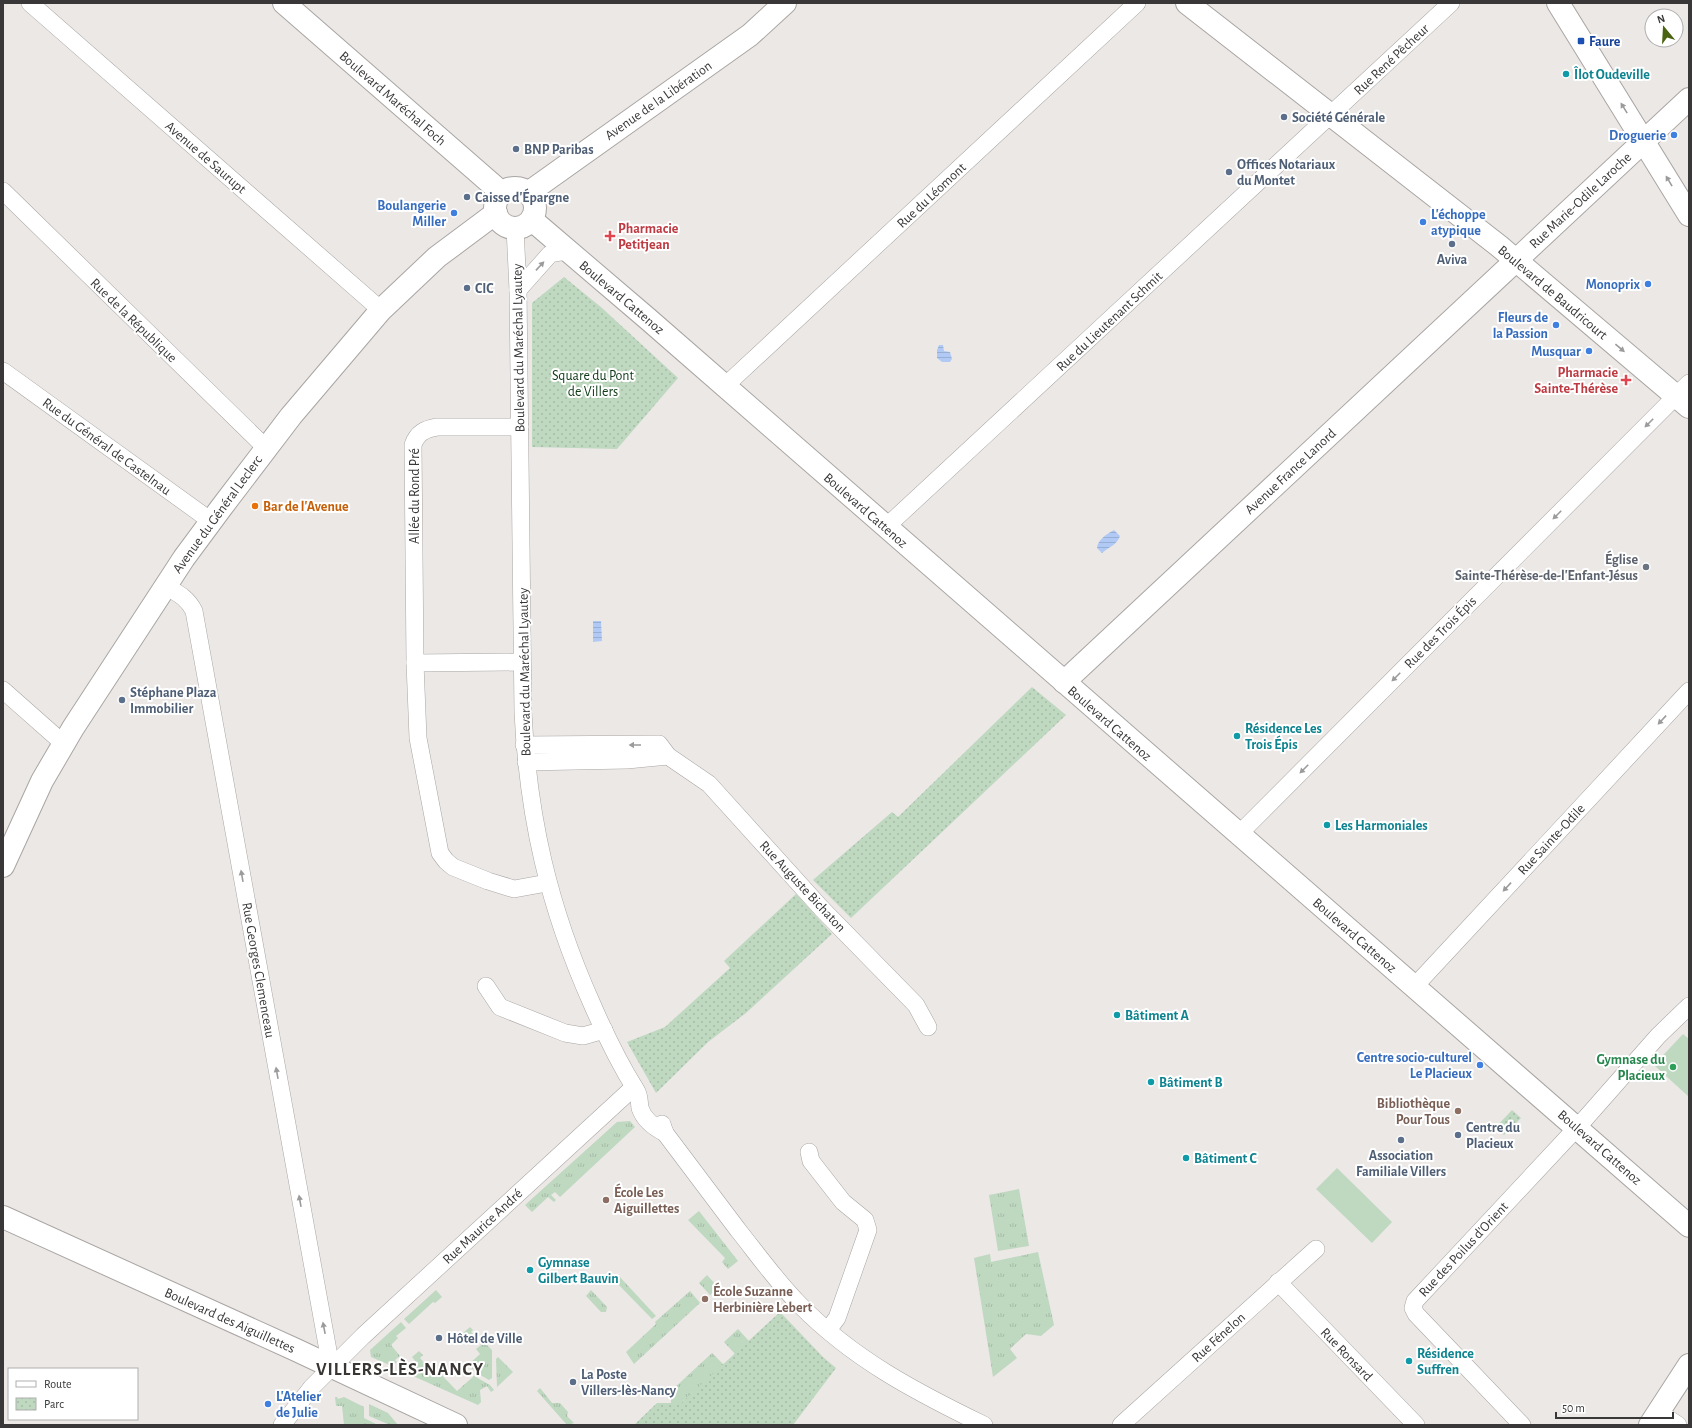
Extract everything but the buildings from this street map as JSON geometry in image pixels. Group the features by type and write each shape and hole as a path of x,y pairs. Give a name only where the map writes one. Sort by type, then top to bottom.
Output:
{"street":[{"name":"Avenue de Saurupt","path":"30,3 381,310"},
{"name":"Boulevard Maréchal Foch","path":"284,3 499,203"},
{"name":"Rue du Léomont","path":"724,386 1138,3"},
{"name":"Boulevard de Baudricourt","path":"1187,3 1685,395"},
{"name":"Rue René Pêcheur","path":"1331,115 1451,3"},
{"path":"1558,3 1689,215"},
{"name":"Avenue de la Libération","path":"528,193 750,35 776,6"},
{"name":"Rue Marie-Odile Laroche","path":"1515,260 1689,98"},
{"name":"Rue du Lieutenant Schmit","path":"886,527 1331,115"},
{"path":"512,188 524,190 528,193 535,206 523,224 503,224 499,203 512,188"},
{"name":"Rue de la République","path":"3,191 266,448"},
{"name":"Avenue du Général Leclerc","path":"3,866 42,781 64,744 165,586 211,521 266,448 336,362 381,310 437,257 499,203"},
{"name":"Boulevard Cattenoz","path":"523,224 567,251 1577,1127 1689,1226"},
{"name":"Boulevard du Maréchal Lyautey","path":"523,224 518,290 524,745 535,832 548,883 575,964 620,1064 636,1090 647,1097 660,1117 665,1133 784,1287 828,1330 902,1384 984,1425"},
{"path":"518,290 550,254 567,251"},
{"name":"Avenue France Lanord","path":"1064,682 1515,260"},
{"name":"Rue du Général de Castelnau","path":"3,371 211,521"},
{"name":"Rue des Trois Épis","path":"1239,834 1685,395"},
{"name":"Allée du Rond Pré","path":"520,427 436,427 426,429 414,439 415,663 420,755 440,853 446,861 453,867 507,887 524,888 548,883"},
{"name":"Rue Georges Clemenceau","path":"165,586 183,596 189,602 194,611 331,1367"},
{"path":"415,663 522,662"},
{"path":"3,690 64,744"},
{"name":"Rue Sainte-Odile","path":"1414,987 1689,691"},
{"name":"Rue Auguste Bichaton","path":"524,745 659,744 668,756 709,784 822,909 916,1006 928,1027"},
{"path":"526,762 627,760 668,756"},
{"path":"486,986 500,1007 565,1033 583,1036 604,1030"},
{"path":"1577,1127 1658,1036 1689,1006"},
{"name":"Rue Maurice André","path":"282,1425 312,1387 331,1367 636,1090"},
{"name":"Rue des Poilus d'Orient","path":"1522,1425 1416,1314 1414,1304 1415,1301 1577,1127"},
{"path":"809,1152 811,1161 842,1202 865,1220 868,1230 837,1318 828,1330"},
{"name":"Boulevard des Aiguillettes","path":"3,1217 456,1425"},
{"name":"Rue Fénelon","path":"1121,1425 1316,1249"},
{"name":"Rue Ronsard","path":"1278,1282 1416,1425"},
{"path":"1678,1425 1654,1419 1689,1365"}],"green space":[{"name":"Square du Pont de Villers","path":"564,277 602,308 678,378 617,449 532,447 532,303"},
{"path":"1032,687 1066,715 851,918 813,880 892,812 898,817"},
{"path":"796,894 832,934 746,1013 708,1042 656,1093 627,1042 665,1027 730,968 724,961"},
{"name":"Gymnase du Placieux","path":"1683,1034 1689,1039 1689,1097 1654,1065"},
{"path":"1512,1110 1521,1118 1504,1135 1496,1127"},
{"path":"630,1121 635,1127 560,1197 555,1192 551,1195 556,1200 554,1202 548,1197 532,1212 525,1205 617,1122"},
{"path":"1337,1168 1392,1222 1372,1243 1316,1189"},
{"path":"1019,1189 1029,1246 998,1251 989,1195"},
{"path":"699,1211 738,1261 728,1269 722,1262 725,1258 688,1220"},
{"path":"1038,1252 1054,1325 1041,1336 1026,1334 1010,1349 1017,1358 993,1377 974,1258 990,1254 991,1262"},
{"path":"707,1275 718,1287 710,1295 699,1283"},
{"path":"619,1276 656,1316 652,1319 614,1280"},
{"path":"436,1290 442,1297 435,1303 433,1302 409,1324 404,1319"},
{"path":"591,1290 607,1307 606,1312 601,1312 586,1296"},
{"path":"690,1291 700,1303 634,1364 626,1352 656,1324 655,1322"},
{"path":"780,1312 823,1357 836,1368 793,1425 634,1425 657,1403 681,1403"},
{"path":"401,1322 406,1328 396,1336 398,1338 391,1345 400,1356 395,1360 397,1362 392,1366 371,1357 370,1350"},
{"path":"470,1327 473,1330 471,1332 492,1350 492,1378 489,1380 477,1373 468,1365 480,1354 476,1349 481,1345 472,1334 464,1336 462,1334"},
{"path":"738,1329 749,1341 735,1354 724,1342"},
{"path":"419,1351 423,1355 420,1358 431,1370 434,1367 457,1391 474,1376 490,1385 494,1390 491,1392 487,1386 480,1390 481,1402 478,1405 404,1372 416,1362 412,1357"},
{"path":"712,1353 724,1365 681,1403 671,1403 671,1391"},
{"path":"498,1357 513,1372 497,1387 496,1359"},
{"path":"540,1388 552,1403 560,1403 568,1412 567,1416 574,1423 567,1425 537,1391"},
{"path":"335,1397 338,1399 344,1397 364,1407 364,1418 378,1425 344,1425 342,1406 336,1406"},
{"path":"369,1404 388,1413 398,1425 390,1425 369,1416"}],"water":[{"path":"939,345 943,345 944,351 950,352 952,359 950,362 942,362 937,358 937,350"},
{"path":"1114,530 1120,536 1119,539 1115,544 1102,553 1097,548 1099,542 1103,537"},
{"path":"593,621 601,621 602,641 593,642"}],"place":[{"name":"Faure","path":"1581,41"},
{"name":"Îlot Oudeville","path":"1566,74"},
{"name":"Société Générale","path":"1284,117"},
{"name":"Droguerie","path":"1674,135"},
{"name":"BNP Paribas","path":"516,149"},
{"name":"Offices Notariaux du Montet","path":"1229,172"},
{"name":"Caisse d'Épargne","path":"467,197"},
{"name":"Boulangerie Miller","path":"454,213"},
{"name":"L'échoppe atypique","path":"1423,222"},
{"name":"Pharmacie Petitjean","path":"610,236"},
{"name":"Aviva","path":"1452,244"},
{"name":"Monoprix","path":"1648,284"},
{"name":"CIC","path":"467,288"},
{"name":"Fleurs de la Passion","path":"1556,325"},
{"name":"Musquar","path":"1589,351"},
{"name":"Pharmacie Sainte-Thérèse","path":"1626,380"},
{"name":"Bar de l'Avenue","path":"255,506"},
{"name":"Église Sainte-Thérèse-de-l'Enfant-Jésus","path":"1646,567"},
{"name":"Stéphane Plaza Immobilier","path":"122,700"},
{"name":"Résidence Les Trois Épis","path":"1237,736"},
{"name":"Les Harmoniales","path":"1327,825"},
{"name":"Bâtiment A","path":"1117,1015"},
{"name":"Centre socio-culturel Le Placieux","path":"1480,1065"},
{"name":"Gymnase du Placieux","path":"1673,1067"},
{"name":"Bâtiment B","path":"1151,1082"},
{"name":"Bibliothèque Pour Tous","path":"1458,1111"},
{"name":"Centre du Placieux","path":"1458,1135"},
{"name":"Association Familiale Villers","path":"1401,1140"},
{"name":"Bâtiment C","path":"1186,1158"},
{"name":"École Les Aiguillettes","path":"606,1200"},
{"name":"Gymnase Gilbert Bauvin","path":"530,1270"},
{"name":"École Suzanne Herbinière Lebert","path":"705,1299"},
{"name":"Hôtel de Ville","path":"439,1338"},
{"name":"Résidence Suffren","path":"1409,1361"},
{"name":"La Poste Villers-lès-Nancy","path":"573,1382"},
{"name":"L'Atelier de Julie","path":"268,1404"}],"district":[{"name":"VILLERS-LÈS-NANCY","path":"400,1369"}]}
